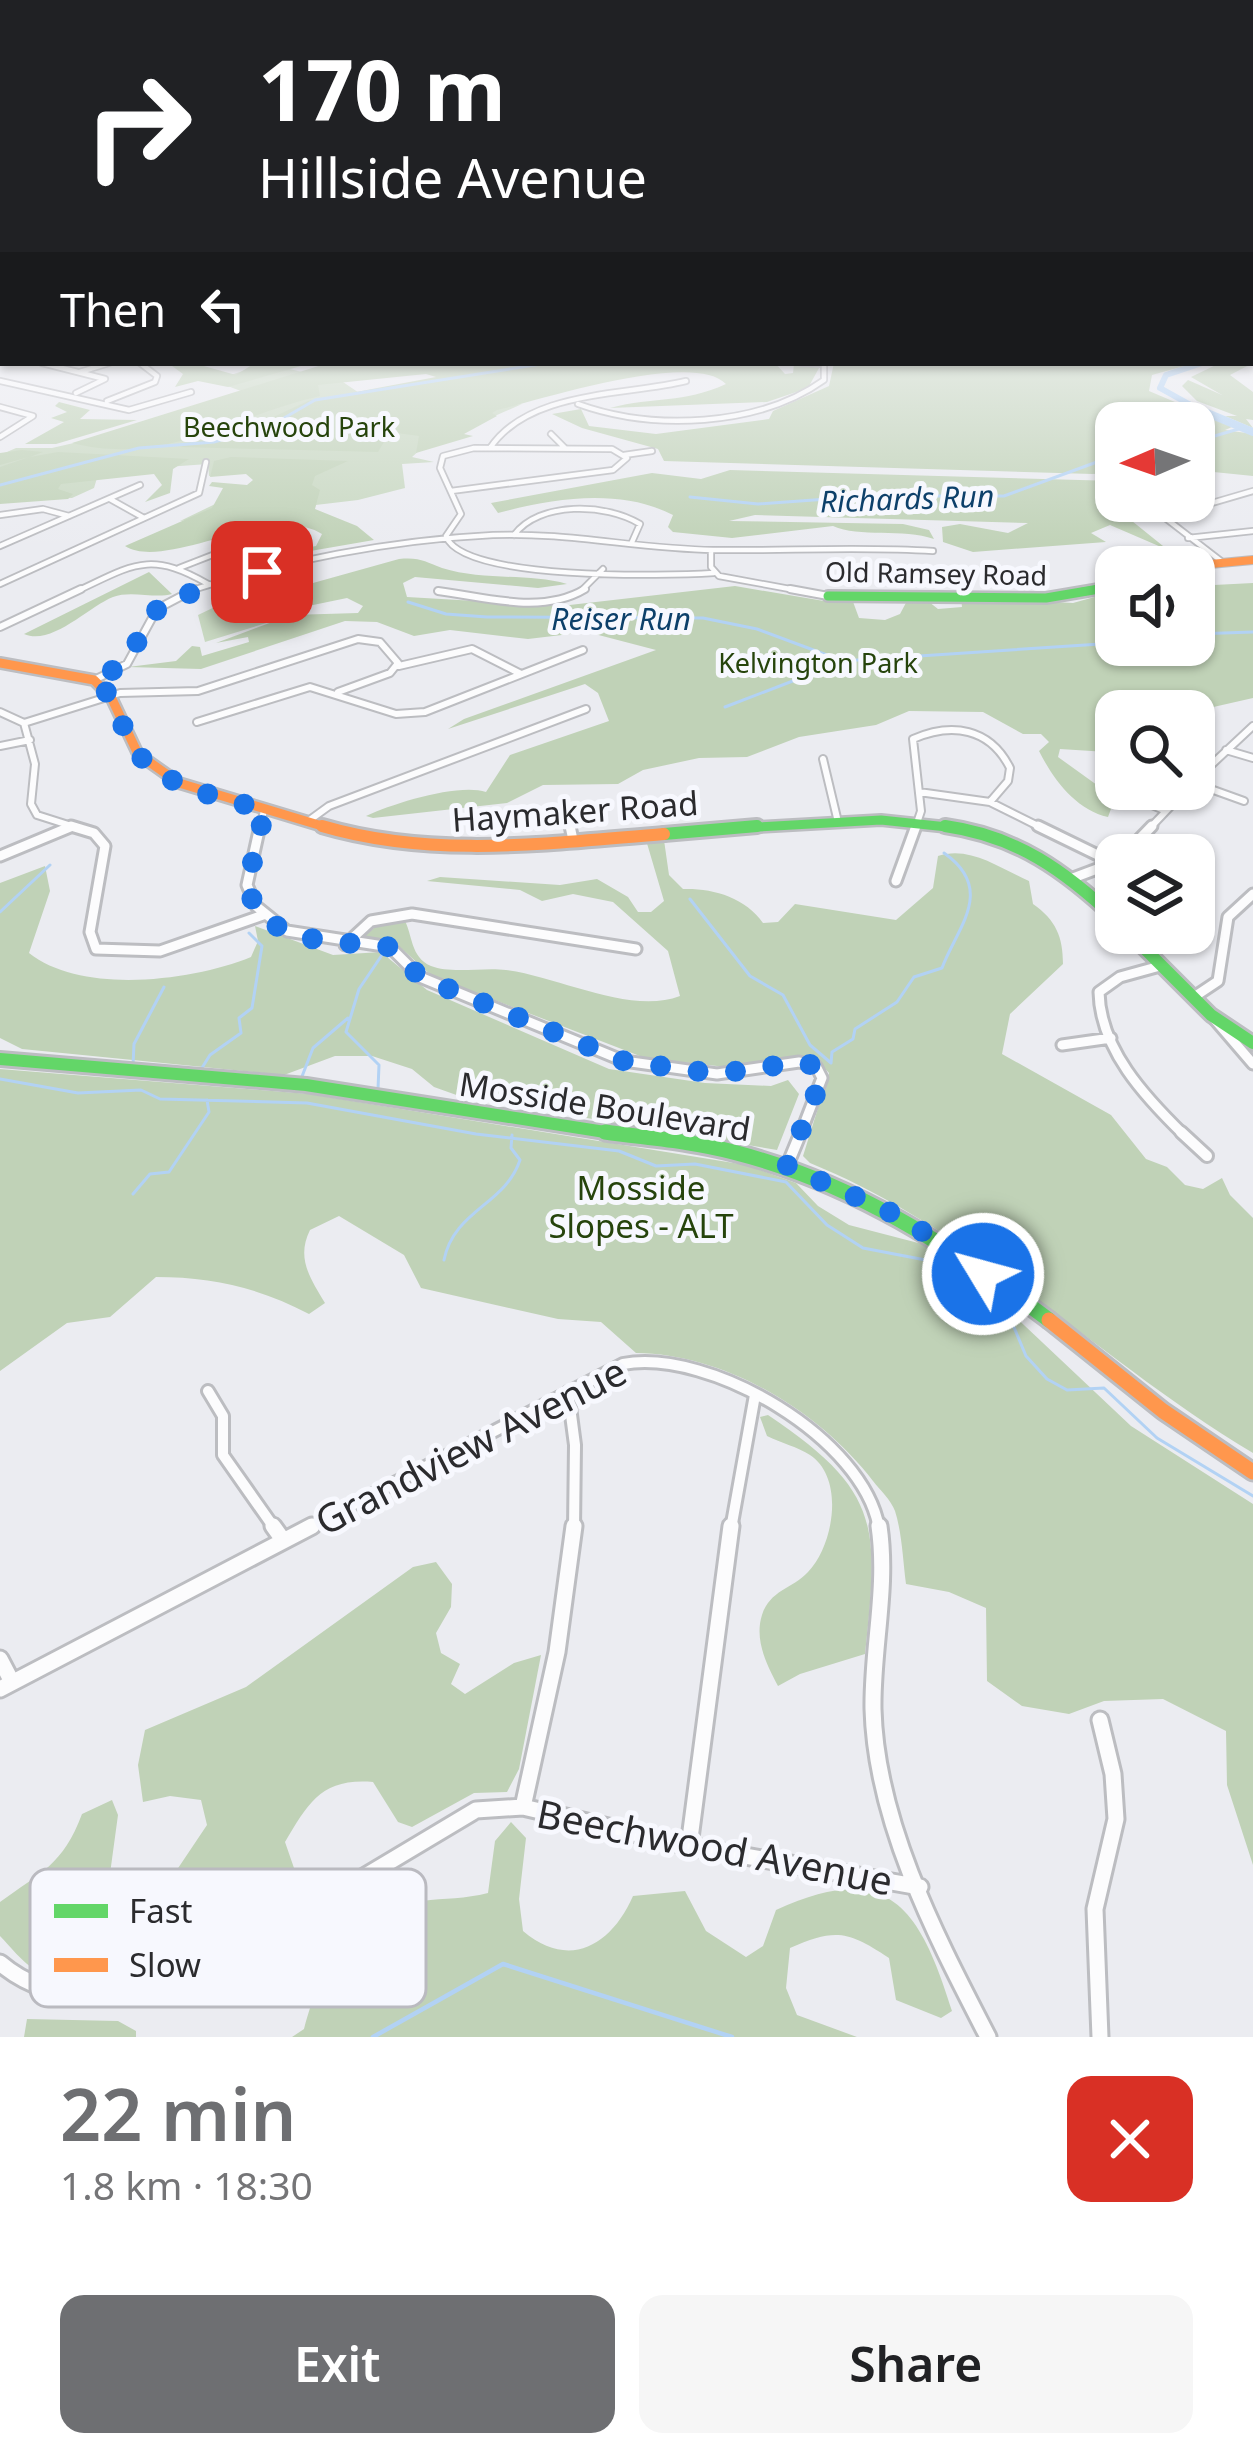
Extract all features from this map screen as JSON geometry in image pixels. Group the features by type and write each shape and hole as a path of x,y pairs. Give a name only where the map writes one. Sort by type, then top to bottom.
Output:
{"main road":[{"path":"1215,562 1253,560"},
{"name":"Old Ramsey Road","path":"828,596 889,591 1070,598 1095,591"},
{"path":"0,664 50,668 94,680"},
{"name":"Haymaker Road","path":"94,680 112,697 137,754 179,783 307,822 420,848 919,821 1004,839 1073,878 1095,899"},
{"path":"1149,954 1211,1015 1253,1043"},
{"name":"Mosside Boulevard","path":"0,1059 306,1085 730,1151 787,1166 849,1189 949,1247 1173,1421 1253,1472"}],"street":[{"path":"55,366 104,379 74,394"},
{"path":"80,372 100,366"},
{"path":"106,401 155,382 157,376 144,366"},
{"path":"578,404 610,417 642,421 753,408 812,391 824,380 824,366"},
{"path":"490,448 508,421 686,381"},
{"path":"0,385 14,383 139,410 191,392"},
{"path":"0,407 33,416 2,435"},
{"path":"551,434 565,448"},
{"path":"446,540 461,514 440,468 443,456 490,448 652,451"},
{"path":"451,491 613,470 625,464 624,454"},
{"path":"0,584 199,493 206,462"},
{"path":"498,477 504,485"},
{"path":"0,546 140,485"},
{"path":"1221,561 1163,518 1253,491"},
{"path":"110,499 144,518"},
{"path":"0,515 44,509 69,516"},
{"path":"94,680 127,664 164,603 208,584 446,540 514,536 528,518 540,514 614,512 640,524 632,542"},
{"path":"1188,538 1253,530"},
{"name":"Old Ramsey Road","path":"514,536 710,550 853,546 932,551"},
{"path":"179,568 233,548 289,538"},
{"name":"Old Ramsey Road","path":"446,540 473,561 676,577 714,573 828,596"},
{"path":"710,550 714,573"},
{"path":"0,628 128,566 163,561 208,584"},
{"path":"438,591 562,601 590,590 604,569"},
{"path":"0,712 24,723 112,697 198,692 358,639 380,643 399,666"},
{"path":"338,692 399,666 472,649 521,674"},
{"path":"196,722 292,689 320,687 383,711 411,714 583,650"},
{"path":"307,822 329,806 586,709"},
{"path":"24,723 41,779 33,809 46,820 94,833 105,846 90,932 96,949 117,953 185,945 263,915"},
{"path":"1215,762 1253,726"},
{"path":"896,881 919,821 913,739 965,729 990,739 1008,761 1008,781 990,802"},
{"path":"0,746 30,740"},
{"path":"1226,751 1253,758"},
{"path":"824,759 838,822"},
{"path":"1215,790 1244,802"},
{"path":"919,792 990,802 1095,852"},
{"path":"566,805 573,840"},
{"path":"265,810 247,885 263,915 289,933 345,945 390,947 420,977 624,1061 717,1074 800,1062 816,1066 822,1078 787,1166"},
{"path":"1144,834 1166,811"},
{"path":"0,856 70,827"},
{"path":"1073,878 1095,870"},
{"path":"1194,997 1218,981 1222,934 1240,904 1253,894"},
{"path":"1240,904 1253,909"},
{"path":"345,945 371,921 412,914 636,949"},
{"path":"1160,966 1107,982 1099,992 1099,1014 1168,1123 1207,1156"},
{"path":"1211,1015 1253,1064"},
{"path":"1062,1045 1111,1038"},
{"name":"Grandview Avenue","path":"6,1686 568,1392 647,1357 707,1372 755,1395 839,1454 872,1496 885,1530 872,1704 877,1749 920,1887 953,1970 988,2037"},
{"path":"208,1391 223,1416 223,1454 283,1540"},
{"path":"523,1807 575,1562 578,1444 568,1392"},
{"path":"688,1846 739,1465 755,1395"},
{"path":"0,1659 6,1686"},
{"path":"1100,1720 1113,1774 1116,1819 1095,1909 1100,2037"},
{"name":"Beechwood Avenue","path":"378,1869 476,1810 523,1807 688,1846 920,1887"},
{"name":"Beechwood Avenue","path":"0,1963 30,1993"}],"green space":[{"path":"172,366 204,366 236,375 250,366 301,366 228,387 198,381 175,387 183,374"},
{"name":"Beechwood Park","path":"256,366 277,366 343,382 399,420 522,404 422,448 412,457 434,462 402,464 405,488 358,500 180,521 265,480 246,473 209,476 208,464 124,470 97,478 94,488 72,498 0,501 0,455 16,448 52,448 113,434 241,391 214,381"},
{"path":"318,366 778,366 785,374 793,373 794,366 819,368 808,388 767,402 610,408 696,394 726,384 709,375 683,372 617,380 497,410 492,413 497,416 464,434 473,436 416,453 419,436 390,432 378,452 180,447 256,425 308,401 436,377 426,374 318,385 320,396 170,444 106,449 72,443"},
{"path":"833,366 1184,366 1152,375 1149,391 1174,402 1095,402 1095,474 664,461 658,449 582,428 552,414 581,409 589,426 656,434 769,419 773,411 829,386"},
{"path":"1214,366 1247,366 1230,375 1253,392 1253,420 1246,419 1253,428 1225,416 1237,416 1215,408 1215,402 1197,401 1182,386 1188,380 1222,395 1191,377"},
{"path":"59,402 90,410 80,419 137,420 56,444 25,444 64,422 51,418 67,412 55,406"},
{"path":"1215,420 1232,427 1225,430 1253,434 1253,476 1215,472"},
{"path":"43,452 30,457 58,452 189,459 173,469 170,493 145,502 162,485 154,474 61,484 58,489 73,494 68,499 0,504 0,467 29,457 0,465 0,453"},
{"path":"231,457 348,461 315,476 312,485 320,490 315,509 357,526 374,540 236,564 232,562 316,546 322,534 301,526 276,526 166,551 143,552 125,546 212,508 223,488 209,486 212,482 247,485 253,480 246,474 210,477 214,461"},
{"path":"730,470 1095,480 1095,522 1133,522 1163,546 1110,525 1091,533 1106,542 973,552 943,542 942,527 960,524 1008,533 1028,523 755,515 729,521 903,524 929,530 934,539 833,526 732,538 673,532 668,527 673,515 631,501 564,500 498,513 491,503 652,473 701,479"},
{"name":"Kelvington Park","path":"399,559 418,559 473,574 567,584 538,588 415,577 403,583 407,597 561,606 735,586 824,601 852,599 859,618 885,620 900,614 908,599 924,598 938,609 962,607 961,597 1073,603 1095,597 1095,666 1215,666 1215,585 1253,583 1253,698 1215,707 1215,690 1095,690 1095,751 1060,749 1058,757 1095,784 1095,810 1111,810 1108,817 1086,808 1059,782 1039,751 1049,742 1041,734 1023,734 983,712 909,711 876,725 799,737 747,757 699,758 643,770 618,784 543,785 507,803 373,818 366,816 426,796 460,790 486,792 510,755 609,721 598,693 585,684 448,729 464,719 656,650 587,632 528,639 450,630 414,636 377,622 345,621 201,669 128,667 176,661 192,646 200,647 202,656 249,642 248,637 216,643 291,615 358,613 363,606 347,598 284,611 272,592 258,590 280,583 313,583"},
{"path":"149,572 172,594 120,595 46,635 24,634"},
{"path":"269,593 276,620 205,642 198,615 223,603"},
{"path":"646,840 664,840 669,875 683,889 727,896 763,923 778,922 795,904 896,920 933,888 938,856 950,853 985,860 1029,881 1033,904 1057,930 1063,964 1010,1014 1002,1054 1111,1115 1146,1159 1167,1167 1185,1185 1203,1189 1222,1178 1230,1195 1253,1218 1253,1453 928,1224 810,1163 803,1156 829,1073 814,1057 735,1068 645,1058 432,976 392,940 363,937 383,921 404,919 419,957 431,966 506,970 639,1001 680,996 668,951 613,902 573,894 542,901 520,890 427,881 440,877 560,885 597,879 628,897 638,912 651,912 664,901"},
{"path":"45,866 50,891 29,953 78,975 138,980 227,965 251,957 258,941 255,926 333,955 381,952 427,990 609,1069 705,1083 771,1086 788,1080 799,1094 777,1150 462,1097 434,1087 412,1069 372,1056 335,1056 284,1075 22,1049 0,1038 0,883"},
{"name":"Mosside Slopes - ALT","path":"0,1069 309,1094 746,1165 796,1183 818,1206 849,1225 926,1245 989,1292 1131,1426 1253,1504 1253,1865 1227,1785 1226,1731 1163,1699 1104,1701 1069,1714 1022,1706 987,1681 986,1608 949,1592 906,1584 891,1503 851,1455 798,1410 736,1375 670,1356 636,1353 601,1322 558,1319 421,1288 404,1255 339,1216 310,1230 306,1240 307,1268 325,1303 309,1314 235,1286 156,1277 110,1317 67,1323 0,1371"},
{"path":"768,1415 833,1466 852,1490 864,1515 872,1573 865,1654 800,1674 778,1686 761,1643 762,1615 770,1600 802,1578 817,1560 829,1529 832,1495 821,1466 810,1455 767,1436 760,1417"},
{"path":"436,1562 452,1584 451,1607 436,1633 441,1653 460,1664 451,1684 465,1694 514,1663 541,1655 519,1769 507,1792 474,1793 412,1827 398,1822 373,1782 341,1784 310,1804 285,1842 294,1869 177,1869 207,1825 201,1800 170,1796 143,1802 138,1765 145,1730 246,1687 413,1567"},
{"path":"112,1800 118,1815 111,1869 45,1869 67,1845 82,1814"},
{"path":"511,1822 526,1838 519,1899 523,1931 556,1949 587,1947 601,1939 633,1896 685,1891 706,1931 746,1957 763,1946 776,1910 847,1889 873,1892 894,1902 912,1920 927,1944 952,2011 941,2018 896,2000 889,1958 863,1942 831,1935 790,1948 786,1988 797,2015 857,2037 292,2037 304,2029 311,2007 426,2007 426,1901 488,1893 495,1841"},
{"path":"30,1880 30,1966 0,1936 0,1902"},
{"path":"27,2019 118,2021 136,2031 136,2037 24,2037"}],"waterway":[{"path":"0,485 139,448 214,442 272,425 315,400 528,366"},
{"path":"1185,402 1160,388 1166,375 1193,366"},
{"path":"1215,416 1253,432"},
{"name":"Richards Run","path":"1215,436 1242,428"},
{"name":"Richards Run","path":"690,497 758,504 869,496 1004,496 1095,463"},
{"name":"Reiser Run","path":"408,602 446,614 487,617 703,618 757,629 843,661 1095,644"},
{"name":"Reiser Run","path":"1215,633 1253,632"},
{"path":"725,707 842,662"},
{"path":"690,899 750,976 783,995 810,1045 831,1063 832,1052 853,1039 855,1029 897,1002 914,977 942,968 963,924 970,895 960,867 944,853"},
{"path":"0,912 50,865"},
{"path":"200,1071 210,1055 241,1033 239,1018 252,1008 262,946 249,933"},
{"path":"378,1089 379,1065 346,1032 359,989 384,952"},
{"path":"133,1065 134,1044 164,987"},
{"path":"301,1079 313,1048 348,1018"},
{"path":"0,1079 78,1093 141,1090 160,1099 207,1100"},
{"path":"133,1194 150,1174 169,1172 209,1112 207,1100"},
{"path":"207,1100 307,1103 512,1138"},
{"path":"444,1260 458,1230 513,1175 520,1160 511,1148 512,1138"},
{"path":"512,1138 619,1151 656,1166 695,1164 786,1182 827,1225 863,1248 936,1262 959,1273 1008,1313 1026,1356 1047,1379 1067,1390 1104,1388 1157,1438 1253,1496"},
{"path":"373,2037 503,1964 732,2037"}],"traffic: fast":[{"path":"828,596 1046,598 1095,590"},
{"path":"664,834 881,820 965,829 1035,853 1095,900"},
{"path":"1150,954 1211,1015 1253,1043"},
{"path":"0,1059 306,1085 730,1151 818,1178 881,1206 948,1245 1049,1320"}],"traffic: slow":[{"path":"1215,564 1253,560"},
{"path":"0,663 94,680 111,697 138,754 179,783 366,839 478,848 664,834"},
{"path":"1049,1320 1163,1411 1253,1472"}],"route":[{"path":"262,572 208,584 168,600 157,609 127,664 94,680 112,697 137,754 179,783 265,810 247,885 268,922 289,933 345,945 385,945 397,951 420,977 624,1061 717,1074 747,1074 800,1062 816,1066 822,1078 787,1166 849,1189 903,1218 983,1274"}]}
